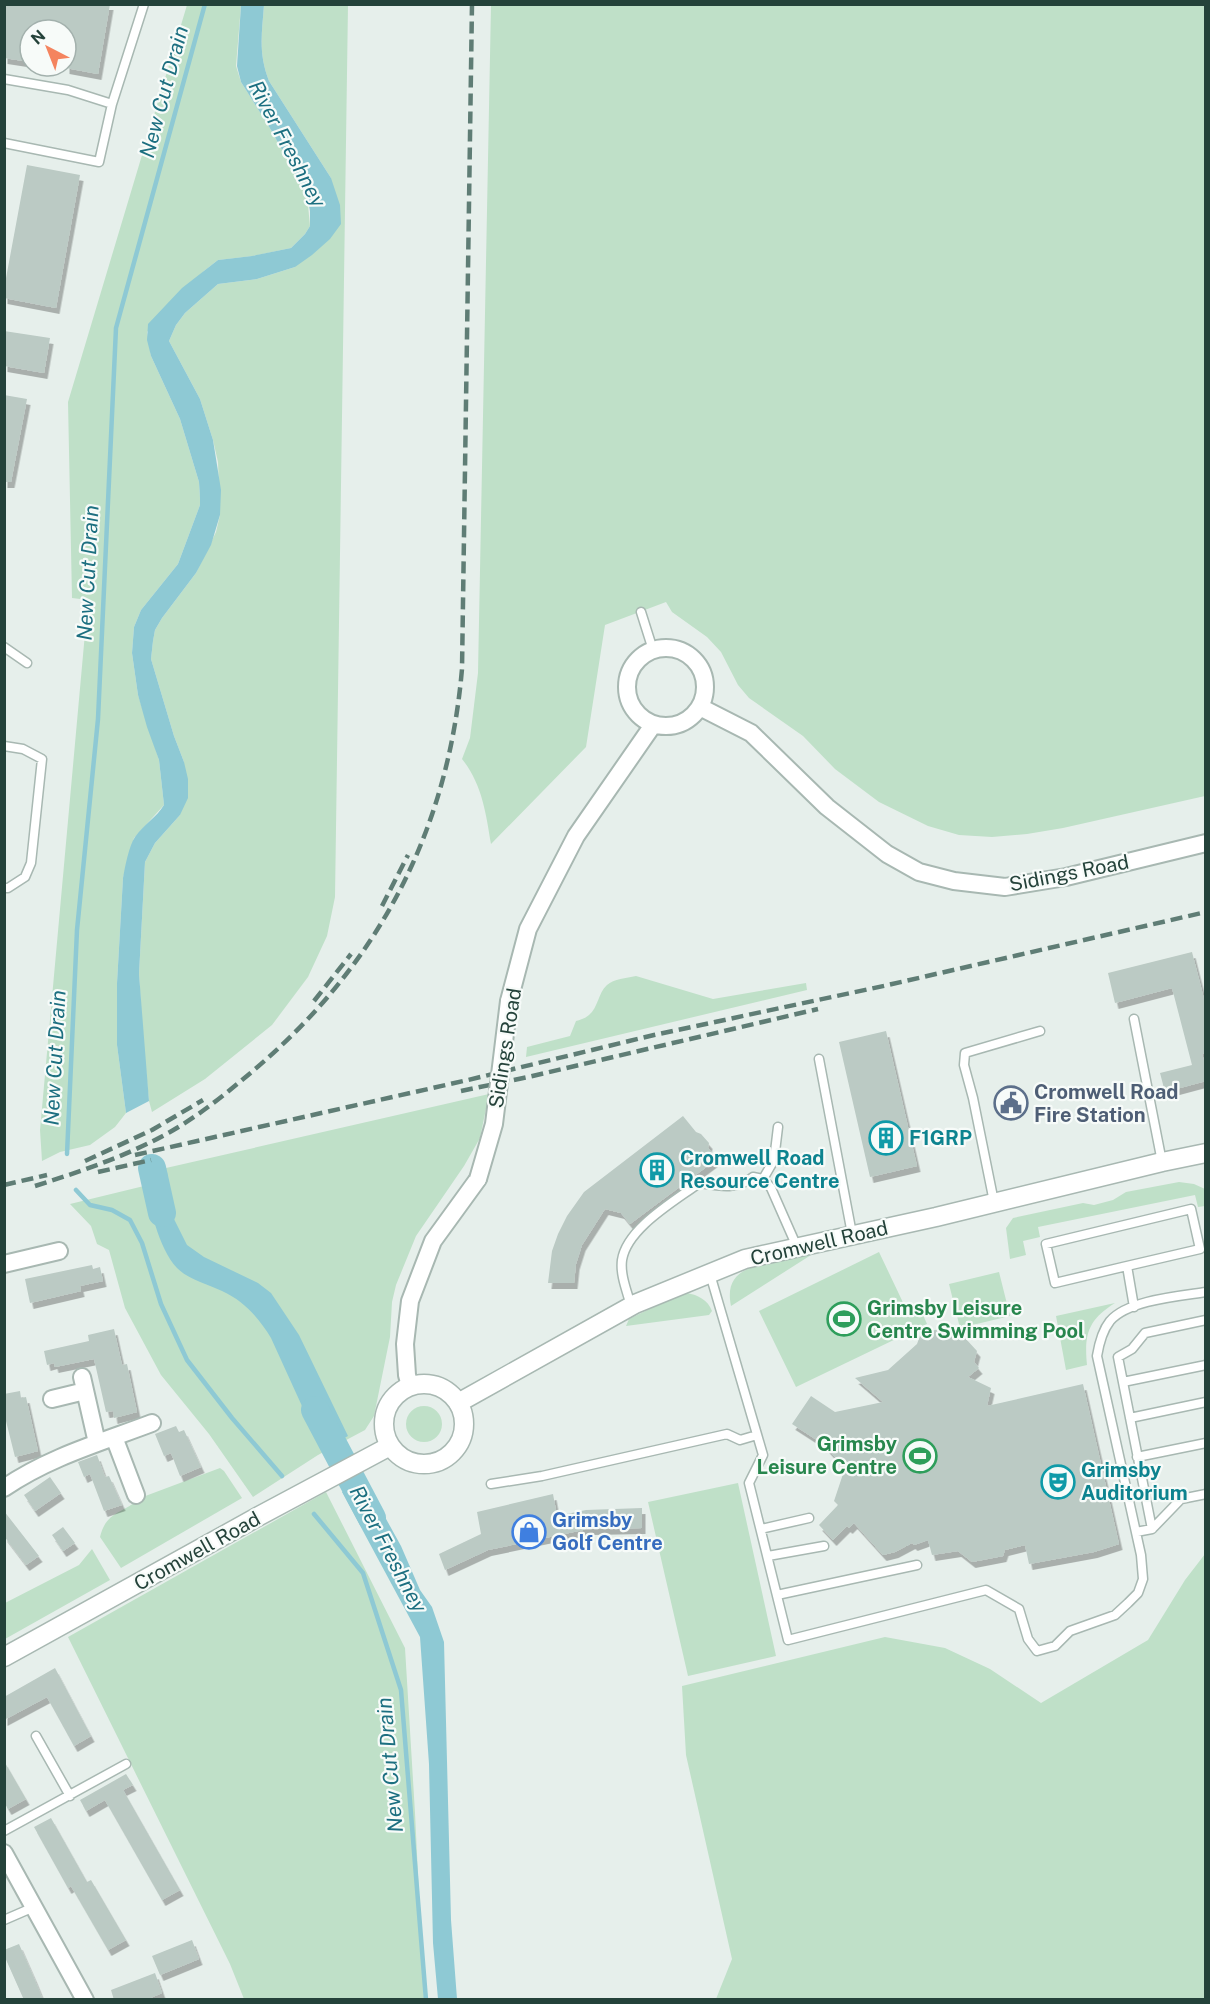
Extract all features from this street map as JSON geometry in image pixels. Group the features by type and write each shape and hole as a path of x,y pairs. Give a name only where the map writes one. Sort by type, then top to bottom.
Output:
{"street":[{"path":"667,648 685,652 701,668 705,680 705,694 700,707 692,717 680,724 667,727 653,725 632,708 627,695 628,677 634,664 641,656 653,650 667,648"},
{"name":"Sidings Road","path":"700,707 751,733 827,807 887,854 920,872 954,881 1005,887 1066,877 1206,843"},
{"name":"Sidings Road","path":"410,1386 405,1344 410,1301 433,1241 478,1179 494,1124 509,1001 528,929 576,836 653,725"},
{"name":"Cromwell Road","path":"458,1403 631,1306 745,1259 936,1217 1206,1153"},
{"path":"6,1259 59,1251"},
{"path":"52,1399 83,1384 97,1443"},
{"path":"424,1384 437,1386 449,1393 458,1403 463,1416 463,1430 459,1443 450,1454 439,1461 425,1464 412,1462 399,1456 390,1446 384,1433 384,1418 388,1404 398,1393 410,1386 424,1384"},
{"path":"4,1488 31,1471 152,1423"},
{"path":"114,1437 136,1495"},
{"name":"Cromwell Road","path":"4,1657 362,1459 390,1446"},
{"path":"4,1854 85,2000"}],"lane":[{"path":"4,143 99,162 112,104 144,4"},
{"path":"4,79 68,90 112,104"},
{"path":"641,612 653,650"},
{"path":"4,646 27,663"},
{"path":"4,746 23,749 42,759 31,862 25,877 8,888 4,888"},
{"path":"1134,1019 1162,1162"},
{"path":"994,1202 964,1065 965,1053 1040,1031"},
{"path":"819,1059 852,1234"},
{"path":"763,1179 774,1160 778,1128"},
{"path":"631,1306 624,1280 622,1258 628,1243 639,1228 699,1183 722,1186 743,1185 753,1177 763,1179 771,1188 797,1248"},
{"path":"1191,1209 1200,1249 1126,1266 1055,1283 1046,1244 1191,1209"},
{"path":"1126,1266 1134,1307"},
{"path":"710,1273 763,1455 749,1483 788,1640 986,1590 1019,1609 1028,1639 1036,1651 1055,1646 1070,1630 1115,1615 1138,1593 1143,1579 1141,1555 1097,1356 1100,1338 1110,1320 1123,1311 1167,1298 1206,1292"},
{"path":"1152,1529 1118,1357 1132,1348 1145,1333 1206,1320"},
{"path":"1123,1383 1206,1365"},
{"path":"1130,1418 1206,1402"},
{"path":"491,1484 542,1476 727,1434 740,1440 757,1435"},
{"path":"1137,1457 1206,1443"},
{"path":"1136,1533 1152,1529 1181,1499 1206,1494"},
{"path":"761,1529 809,1518"},
{"path":"768,1556 824,1546"},
{"path":"777,1595 917,1565"},
{"path":"36,1736 70,1796"},
{"path":"4,1831 126,1764"},
{"path":"4,1920 34,1907"}],"green space":[{"path":"187,5 241,5 236,66 241,82 307,195 310,226 291,248 218,260 204,271 147,332 151,356 180,419 199,482 200,505 178,564 141,610 134,627 132,653 138,695 159,760 164,805 134,838 123,878 117,983 117,1045 126,1113 115,1127 90,1145 60,1152 42,1161 40,1130 88,600 72,598 68,402"},
{"path":"264,5 348,5 335,897 327,936 308,977 272,1025 205,1079 152,1112 143,1041 139,974 145,862 155,843 180,815 184,762 151,659 153,641 155,630 162,618 196,573 216,532 220,515 218,462 213,440 200,399 169,341 176,325 185,313 218,284 257,279 295,267 331,178 269,81 262,52"},
{"path":"491,5 1205,5 1205,796 1027,834 992,837 959,835 928,826 879,802 835,769 803,736 749,698 738,685 721,652 707,637 672,612 666,602 605,625 586,747 491,844 479,789 462,759 470,738 478,673"},
{"path":"636,976 713,999 806,983 807,990 526,1057 527,1047 570,1036 576,1021 592,1012 607,985 617,980"},
{"path":"489,1094 480,1138 464,1166 416,1236 396,1285 392,1302 390,1337 374,1416 365,1430 318,1455 253,1497 209,1434 161,1375 125,1308 109,1250 97,1244 91,1226 70,1204 144,1186 142,1175 166,1168"},
{"path":"1179,1182 1194,1184 1205,1189 1205,1206 1198,1207 1195,1195 1038,1227 1040,1237 1023,1241 1026,1255 1010,1259 1006,1228 1013,1218 1083,1203 1094,1205 1113,1200 1126,1192"},
{"path":"822,1248 731,1306 731,1285 741,1273 757,1265"},
{"name":"Grimsby Leisure Centre Swimming Pool","path":"879,1252 908,1313 920,1308 927,1324 796,1387 759,1311"},
{"path":"999,1272 1010,1316 960,1328 949,1284"},
{"path":"687,1293 705,1301 712,1311 709,1315 626,1326 629,1319 680,1294"},
{"path":"1115,1303 1093,1322 1087,1336 1087,1365 1066,1370 1056,1316"},
{"path":"424,1406 437,1411 442,1424 437,1437 424,1442 411,1437 406,1424 411,1411"},
{"path":"220,1468 242,1498 121,1568 100,1537 106,1522 140,1498"},
{"path":"738,1483 776,1656 688,1676 648,1502"},
{"path":"326,1492 405,1648 424,1999 244,1999 230,1964 68,1637"},
{"path":"92,1549 110,1580 5,1639 5,1603 79,1565"},
{"path":"1205,1554 1205,1999 716,1999 732,1959 686,1755 682,1686 885,1637 945,1648 990,1669 1041,1703 1148,1640 1185,1580"}],"water":[{"path":"241,5 264,5 262,52 269,81 331,178 340,205 341,224 330,239 295,267 257,279 218,284 185,313 176,325 169,341 200,399 213,440 221,490 220,515 211,545 196,573 162,618 155,630 153,641 151,659 184,762 188,779 188,798 180,815 155,843 145,862 139,974 149,1101 126,1113 117,1045 117,983 123,878 129,851 135,837 164,805 159,760 138,695 132,653 134,627 141,610 178,564 200,505 199,482 180,419 151,356 147,340 148,324 182,288 218,260 291,248 310,226 307,195 241,82 237,66"},
{"path":"167,1172 174,1219 187,1245 204,1257 258,1283 271,1293 299,1335 348,1436 322,1450 271,1338 261,1324 237,1300 187,1276 170,1260 156,1226 143,1179"},
{"path":"364,1479 401,1546 420,1590 432,1607 444,1642 451,1920 457,1999 438,1999 433,1943 429,1764 420,1637 342,1492"}],"building":[{"path":"4,4 110,4 98,74 78,70 78,18 18,18 18,60 4,58"},
{"path":"27,165 80,175 56,308 4,298"},
{"path":"4,331 50,338 44,373 4,366"},
{"path":"4,395 27,399 11,482 4,482"},
{"path":"1192,952 1206,1007 1206,1053 1202,1054 1206,1067 1206,1081 1165,1092 1160,1073 1192,1065 1172,988 1115,1003 1108,973"},
{"path":"886,1031 917,1166 870,1177 839,1042"},
{"name":"Cromwell Road Resource Centre","path":"683,1116 709,1143 708,1148 717,1159 630,1224 621,1213 605,1209 582,1245 576,1264 574,1283 548,1283 552,1251 558,1234 567,1216 584,1192"},
{"path":"92,1265 93,1269 100,1267 103,1281 80,1286 81,1291 30,1303 25,1279"},
{"name":"Grimsby Leisure Centre","path":"954,1326 977,1351 974,1362 979,1368 968,1377 991,1388 987,1406 1083,1384 1119,1544 1094,1552 1029,1564 1025,1545 1005,1550 1003,1556 972,1562 958,1551 932,1555 928,1540 914,1545 912,1543 895,1552 883,1555 854,1523 849,1528 847,1526 833,1540 819,1525 838,1505 834,1501 845,1468 823,1444 792,1424 811,1396 835,1412 883,1402 855,1378 888,1370 917,1344 921,1333"},
{"path":"114,1329 122,1365 127,1364 137,1412 114,1418 113,1411 106,1412 94,1359 55,1367 54,1363 47,1365 44,1351 89,1341 88,1335"},
{"path":"20,1391 21,1398 26,1397 38,1451 15,1457 4,1413 4,1394"},
{"path":"176,1426 179,1432 184,1430 201,1467 180,1476 171,1453 164,1456 155,1434"},
{"path":"97,1455 105,1477 109,1476 122,1505 104,1511 90,1474 84,1477 78,1462"},
{"path":"50,1477 61,1493 35,1511 24,1495"},
{"name":"Grimsby Golf Centre","path":"553,1494 557,1516 586,1510 642,1508 642,1528 588,1529 488,1550 445,1570 439,1554 481,1534 477,1512"},
{"path":"4,1511 39,1556 26,1565 4,1536"},
{"path":"63,1527 75,1543 63,1551 52,1535"},
{"path":"55,1668 91,1736 74,1746 47,1697 4,1720 4,1697"},
{"path":"4,1761 26,1799 8,1809 4,1802"},
{"path":"126,1774 133,1785 123,1790 180,1890 162,1900 105,1800 86,1811 80,1800"},
{"path":"51,1818 87,1882 91,1880 126,1940 108,1950 71,1886 68,1888 34,1827"},
{"path":"192,1940 199,1959 160,1975 152,1956"},
{"path":"19,1944 43,2000 24,2000 4,1955 4,1950"},
{"path":"155,1973 162,1993 146,2000 114,2000 111,1990"}],"waterway":[{"name":"New Cut Drain","path":"67,1154 77,930 98,719 116,328 205,4"},
{"name":"River Freshney","path":"152,1168 162,1213"},
{"name":"New Cut Drain","path":"76,1190 90,1205 112,1210 130,1220 142,1243 161,1304 187,1360 232,1418 282,1476"},
{"name":"River Freshney","path":"315,1410 372,1518"},
{"name":"New Cut Drain","path":"314,1514 363,1573 401,1690 426,2000"}],"railway":[{"path":"35,1186 70,1175 154,1141 203,1111 254,1070 298,1029 337,985 371,939 400,891 423,839 441,785 454,728 462,669 472,4"},
{"path":"382,906 408,855"},
{"path":"135,1155 468,1080 654,1035 888,985 1206,912"},
{"path":"314,1001 351,954"},
{"path":"461,1091 818,1009"},
{"path":"85,1161 152,1130 203,1100"},
{"path":"98,1172 151,1160"},
{"path":"4,1185 47,1175"}],"place":[{"name":"Cromwell Road Fire Station","path":"1011,1103"},
{"name":"F1GRP","path":"886,1138"},
{"name":"Cromwell Road Resource Centre","path":"657,1170"},
{"name":"Grimsby Leisure Centre Swimming Pool","path":"844,1319"},
{"name":"Grimsby Leisure Centre","path":"920,1456"},
{"name":"Grimsby Auditorium","path":"1058,1482"},
{"name":"Grimsby Golf Centre","path":"529,1532"}]}
